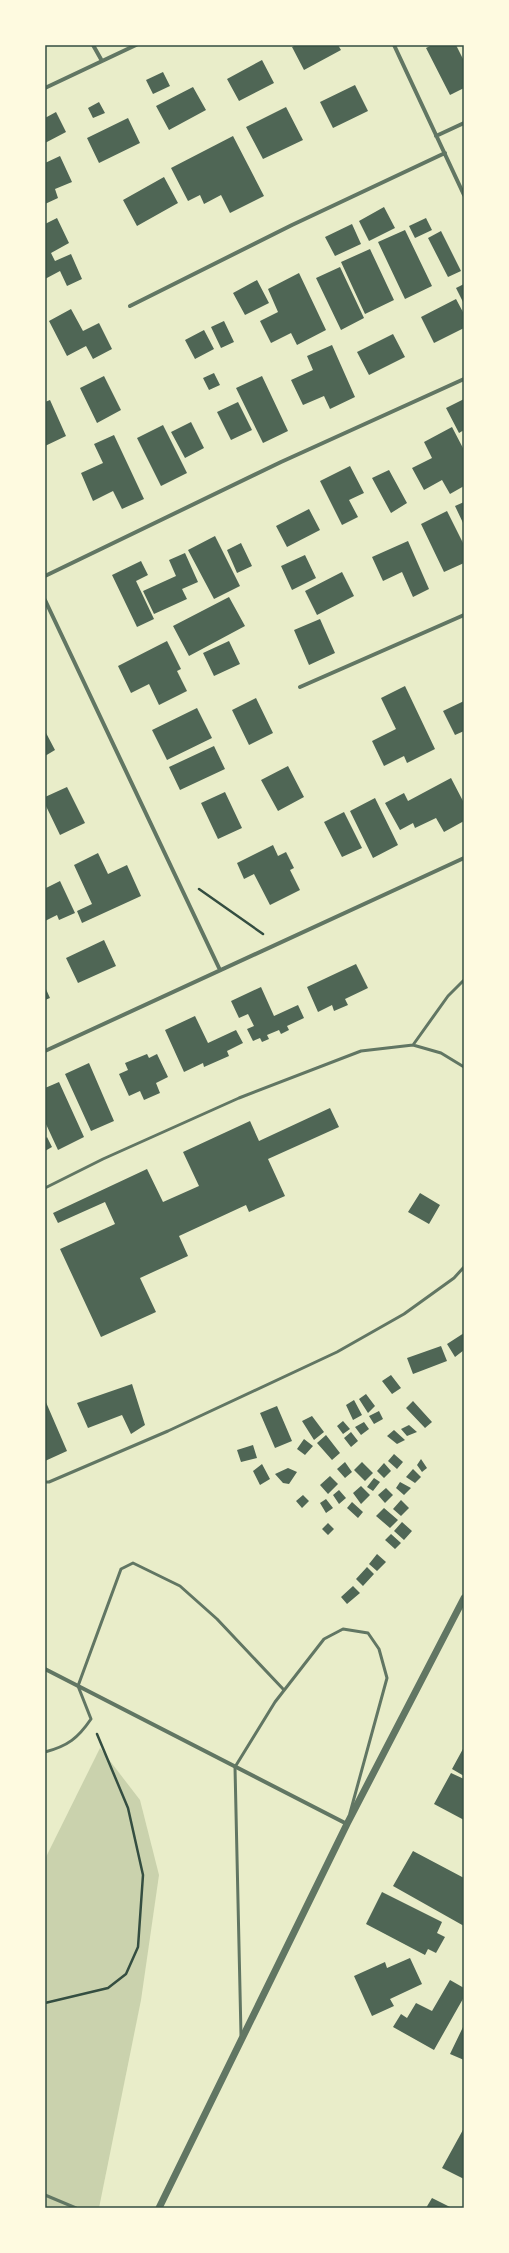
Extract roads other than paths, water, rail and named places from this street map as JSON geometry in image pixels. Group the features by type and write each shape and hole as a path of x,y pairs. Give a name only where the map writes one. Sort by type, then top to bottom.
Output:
{"street":[{"path":"94,45 102,61"},
{"path":"45,88 136,45"},
{"path":"394,45 464,195"},
{"path":"436,136 464,123"},
{"path":"130,306 292,225 444,153"},
{"path":"45,576 281,462 464,379"},
{"path":"45,600 220,970"},
{"path":"300,687 464,615"},
{"path":"45,1051 464,858"},
{"path":"160,2208 242,2043 347,1824 464,1598"},
{"path":"45,1669 347,1824"}],"lane":[{"path":"413,1045 448,996 464,980"},
{"path":"45,1188 103,1159 239,1098 361,1051 413,1045 441,1053 464,1066"},
{"path":"45,1482 50,1482 120,1453 337,1352 404,1314 454,1278 464,1267"},
{"path":"45,1752 64,1746 80,1735 91,1719 78,1686 121,1569 133,1563 180,1586 217,1619 284,1690"},
{"path":"242,2043 234,1766 284,1690 324,1639 342,1629 368,1634 379,1649 387,1678 347,1824"},
{"path":"45,2195 76,2208"}]}
